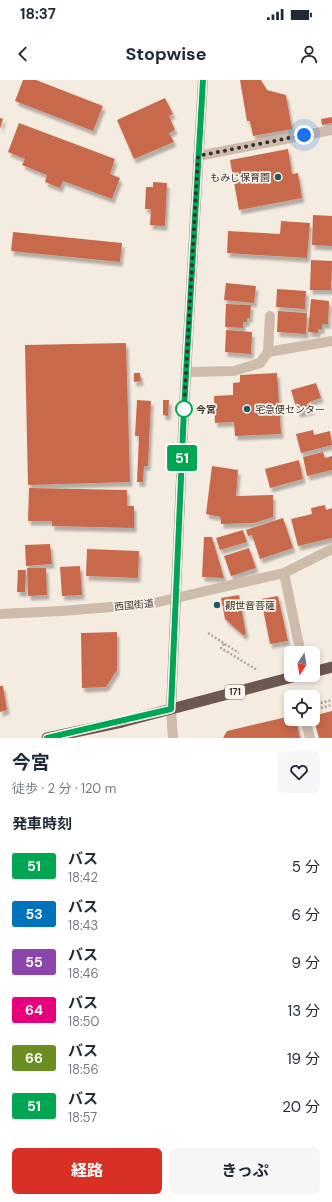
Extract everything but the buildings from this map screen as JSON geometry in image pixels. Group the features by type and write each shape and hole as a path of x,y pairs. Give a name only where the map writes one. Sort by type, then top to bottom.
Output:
{"highway":[{"path":"320,670 332,667"},
{"name":"171","path":"47,738 171,709 284,679"}],"main road":[{"path":"171,709 186,372 203,80"}],"street":[{"path":"198,156 332,130"},
{"path":"186,372 234,371 260,363 268,352 270,316"},
{"path":"268,352 332,341"},
{"name":"西国街道","path":"0,614 150,604 284,573 332,549"},
{"path":"284,573 299,645"},
{"path":"171,709 173,738"},
{"path":"307,726 310,738"}],"path":[{"path":"208,633 239,653"},
{"path":"320,703 332,700"},
{"path":"320,709 332,705"}],"bus line":[{"name":"51","path":"47,738 122,722 171,709 184,409 203,80"}],"place":[{"name":"もみじ保育園","path":"278,177"},
{"name":"今宮","path":"184,409"},
{"name":"宅急便センター","path":"247,409"},
{"name":"觀世音菩薩","path":"217,605"}],"route":[{"path":"184,409 198,156 304,135"}]}
